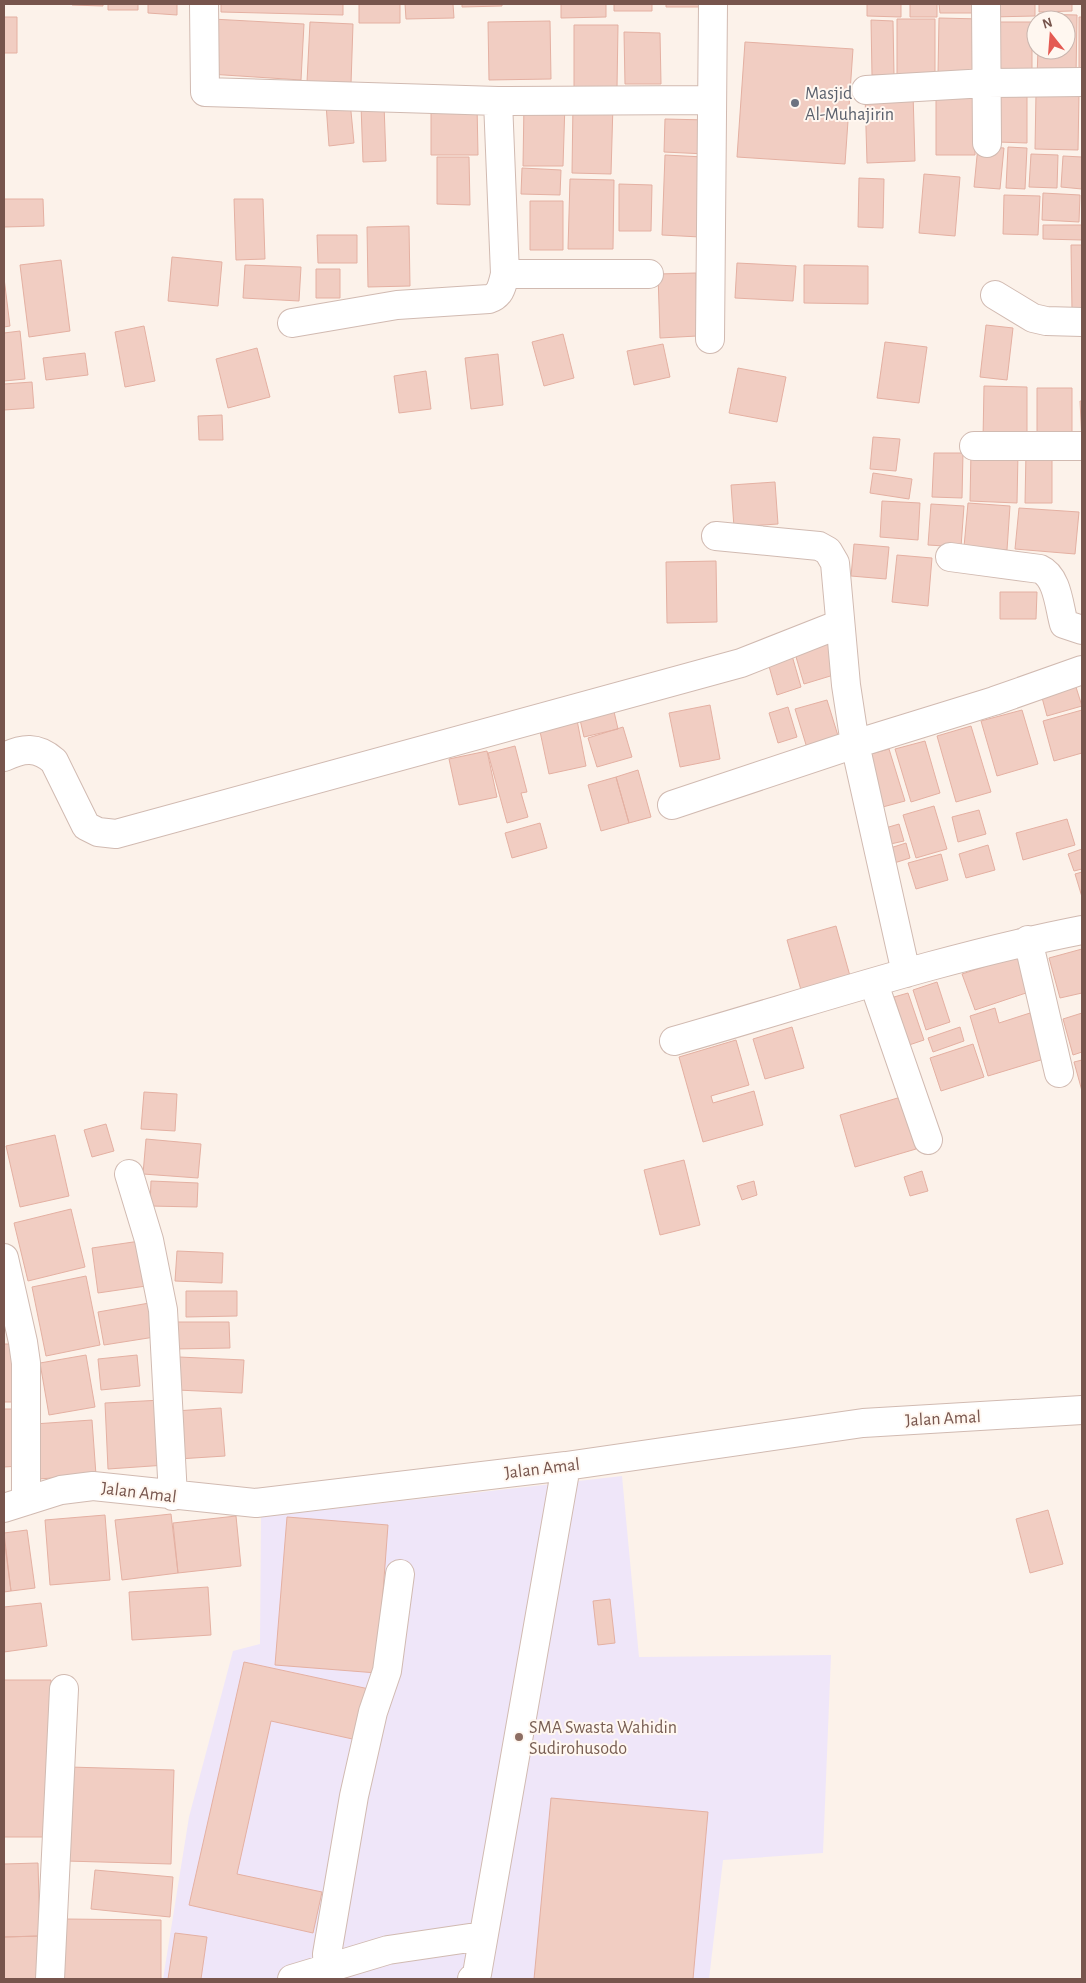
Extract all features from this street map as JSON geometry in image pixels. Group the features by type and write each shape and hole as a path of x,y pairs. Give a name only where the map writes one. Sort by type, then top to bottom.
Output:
{"street":[{"path":"204,4 205,92 498,101 711,100"},
{"path":"710,339 713,4"},
{"path":"986,4 987,143"},
{"path":"866,90 986,83 1082,82"},
{"path":"292,324 397,305 495,297 501,290 505,274 498,101"},
{"path":"505,274 649,274"},
{"path":"996,295 1033,318 1046,321 1082,322"},
{"path":"974,446 1082,446"},
{"path":"716,536 819,546 828,551 835,563 846,684 855,744 906,973"},
{"path":"950,556 1040,569 1048,572 1053,582 1064,624 1082,630"},
{"path":"4,757 31,748 45,753 54,761 86,826 98,832 116,834 741,663 840,624"},
{"path":"672,805 855,744 994,702 1082,670"},
{"path":"674,1041 874,984 906,973 1028,940 1082,930"},
{"path":"1028,940 1059,1073"},
{"path":"874,984 928,1140"},
{"path":"129,1174 149,1240 163,1310 174,1496"},
{"path":"4,1258 26,1363 15,1505"},
{"name":"Jalan Amal","path":"15,1505 60,1490 93,1486 174,1496 256,1503 566,1466 863,1423 1082,1410"},
{"path":"472,1979 477,1974 566,1466"},
{"path":"327,1975 354,1796 374,1712 387,1671 400,1574"},
{"path":"50,1979 64,1689"},
{"path":"292,1979 327,1975 388,1950 483,1936"}],"shaded area":[{"name":"SMA Swasta Wahidin Sudirohusodo","path":"622,1476 639,1657 831,1655 823,1853 723,1860 709,1979 163,1979 189,1817 233,1651 260,1644 261,1517"}],"building":[{"path":"103,4 103,6 72,5"},
{"path":"108,4 138,4 138,10 108,10"},
{"path":"148,4 177,4 177,15 148,13"},
{"path":"221,4 343,4 343,15 221,12"},
{"path":"359,4 400,4 400,23 359,23"},
{"path":"405,4 453,4 454,18 406,19"},
{"path":"462,4 502,4 502,6 462,7"},
{"path":"561,4 606,4 606,17 561,18"},
{"path":"614,4 652,4 652,11 614,11"},
{"path":"666,4 701,4 701,7 666,7"},
{"path":"867,4 901,4 901,17 867,16"},
{"path":"910,4 937,4 937,17 910,17"},
{"path":"939,4 976,4 976,13 940,13"},
{"path":"991,4 1035,4 1035,10 1026,10 1026,16 991,17"},
{"path":"1039,4 1072,4 1072,10 1039,10"},
{"path":"1077,15 1076,77 1037,77 1038,60 1076,60"},
{"path":"4,17 17,17 17,53 4,53"},
{"path":"1079,17 1082,17 1082,77 1079,77"},
{"path":"939,18 981,19 980,75 938,74"},
{"path":"212,19 304,24 301,80 209,74"},
{"path":"897,19 935,19 935,75 897,75"},
{"path":"871,20 893,21 894,75 872,75"},
{"path":"550,21 551,79 489,80 488,22"},
{"path":"310,22 353,24 351,84 307,82"},
{"path":"993,22 1026,22 1026,60 1032,60 1032,71 992,71"},
{"path":"574,25 618,25 617,88 574,88"},
{"path":"624,32 660,33 661,84 625,84"},
{"name":"Masjid Al-Muhajirin","path":"745,42 853,49 845,164 737,157"},
{"path":"936,91 976,91 975,155 936,155"},
{"path":"998,92 1027,92 1027,143 998,142"},
{"path":"913,93 915,161 867,163 865,94"},
{"path":"1036,93 1079,94 1078,150 1035,149"},
{"path":"350,101 354,143 329,146 326,104"},
{"path":"524,103 565,103 563,166 523,166"},
{"path":"573,103 613,104 611,174 572,173"},
{"path":"384,104 386,161 363,162 361,105"},
{"path":"431,104 477,104 478,155 431,155"},
{"path":"665,119 707,120 706,154 664,152"},
{"path":"978,146 1004,148 1000,189 974,187"},
{"path":"1008,147 1027,148 1025,189 1006,188"},
{"path":"1031,154 1058,155 1057,188 1029,187"},
{"path":"665,155 704,157 700,237 662,235"},
{"path":"1063,156 1082,157 1082,189 1061,187"},
{"path":"437,157 469,157 470,205 437,204"},
{"path":"522,168 561,170 560,195 521,194"},
{"path":"924,174 960,177 955,236 919,233"},
{"path":"859,178 884,179 883,228 858,227"},
{"path":"570,179 614,180 613,249 568,249"},
{"path":"619,184 652,185 651,231 619,231"},
{"path":"1043,193 1080,195 1079,222 1042,220"},
{"path":"1004,195 1040,196 1038,235 1003,234"},
{"path":"4,199 43,199 44,226 4,227"},
{"path":"234,199 263,199 265,259 236,260"},
{"path":"530,201 563,201 563,250 530,250"},
{"path":"1043,225 1082,225 1082,240 1043,239"},
{"path":"409,226 410,286 368,287 367,227"},
{"path":"317,235 357,235 357,263 318,263"},
{"path":"1071,245 1082,245 1082,310 1072,311"},
{"path":"172,257 222,262 218,306 168,301"},
{"path":"61,260 70,331 29,337 20,265"},
{"path":"737,263 796,266 793,301 735,298"},
{"path":"245,265 301,267 299,301 243,298"},
{"path":"804,265 868,266 868,304 804,303"},
{"path":"316,269 340,269 340,298 316,298"},
{"path":"696,273 697,336 660,338 658,274"},
{"path":"4,278 10,326 4,327"},
{"path":"986,325 1013,328 1007,380 980,377"},
{"path":"144,326 155,381 125,387 115,332"},
{"path":"20,331 25,379 4,381 4,333"},
{"path":"563,334 574,378 544,386 532,342"},
{"path":"885,342 927,347 919,403 877,398"},
{"path":"663,344 670,377 634,385 627,351"},
{"path":"257,348 270,397 228,408 216,359"},
{"path":"85,353 88,375 46,380 43,358"},
{"path":"498,354 503,405 471,409 465,358"},
{"path":"738,368 786,377 777,422 729,413"},
{"path":"426,371 431,409 399,413 394,376"},
{"path":"32,382 34,408 4,410 4,384"},
{"path":"984,386 1027,387 1027,440 983,439"},
{"path":"1037,388 1072,388 1072,438 1037,438"},
{"path":"1080,401 1082,401 1082,441"},
{"path":"222,415 223,440 199,440 198,416"},
{"path":"873,437 900,439 896,471 870,469"},
{"path":"971,452 1018,453 1017,503 970,501"},
{"path":"1026,452 1052,453 1052,503 1025,503"},
{"path":"934,453 963,453 962,498 932,497"},
{"path":"873,473 912,479 909,499 870,493"},
{"path":"775,482 778,524 734,527 731,485"},
{"path":"882,501 920,503 918,540 880,537"},
{"path":"968,503 1010,506 1007,550 964,547"},
{"path":"931,504 964,506 961,547 928,545"},
{"path":"1019,508 1079,512 1075,554 1015,549"},
{"path":"854,544 889,547 886,579 851,576"},
{"path":"897,555 932,558 928,606 892,602"},
{"path":"716,561 717,622 667,623 666,562"},
{"path":"1000,592 1037,592 1036,619 1000,619"},
{"path":"827,640 837,674 804,684 794,650"},
{"path":"791,652 801,687 777,695 767,659"},
{"path":"1075,684 1082,706 1047,716 1041,694"},
{"path":"827,700 839,739 807,748 795,709"},
{"path":"612,703 618,729 584,737 578,711"},
{"path":"710,705 720,759 680,767 669,713"},
{"path":"788,707 797,737 778,743 769,713"},
{"path":"1022,710 1038,764 997,776 981,721"},
{"path":"1082,710 1082,753 1054,761 1043,721"},
{"path":"576,715 586,766 549,774 538,722"},
{"path":"971,726 991,792 956,802 937,736"},
{"path":"623,727 632,757 597,767 588,738"},
{"path":"925,741 940,793 911,802 895,749"},
{"path":"515,746 527,792 521,793 528,817 507,823 488,753"},
{"path":"889,749 905,801 879,808 863,756"},
{"path":"487,751 497,797 459,805 449,759"},
{"path":"638,770 651,817 629,823 616,777"},
{"path":"616,777 629,823 601,831 588,785"},
{"path":"934,806 947,849 916,858 903,815"},
{"path":"979,810 986,834 958,842 952,817"},
{"path":"1067,819 1075,845 1023,860 1016,833"},
{"path":"540,823 547,848 512,858 505,833"},
{"path":"899,824 904,841 886,845 882,829"},
{"path":"906,843 910,858 891,864 887,849"},
{"path":"988,845 995,870 966,878 959,854"},
{"path":"1082,849 1082,869 1074,871 1068,854"},
{"path":"941,854 948,880 916,889 908,863"},
{"path":"1082,872 1082,897 1075,874"},
{"path":"836,926 850,976 801,990 787,940"},
{"path":"1082,949 1082,993 1060,998 1049,958"},
{"path":"1020,955 1032,991 975,1010 962,974"},
{"path":"937,982 950,1022 926,1030 913,990"},
{"path":"908,993 924,1040 909,1045 894,997"},
{"path":"995,1008 999,1023 1030,1013 1044,1059 988,1076 970,1016"},
{"path":"1082,1013 1082,1052 1073,1055 1063,1019"},
{"path":"792,1027 804,1068 765,1079 753,1039"},
{"path":"960,1027 964,1041 933,1052 928,1038"},
{"path":"736,1040 749,1085 711,1096 713,1103 754,1091 763,1125 703,1142 679,1057"},
{"path":"973,1044 984,1077 941,1091 930,1058"},
{"path":"1082,1060 1082,1091 1074,1062"},
{"path":"144,1092 177,1094 175,1131 141,1129"},
{"path":"901,1097 916,1149 855,1167 840,1115"},
{"path":"106,1124 114,1151 92,1157 84,1130"},
{"path":"55,1135 69,1196 20,1207 6,1146"},
{"path":"146,1139 201,1144 198,1178 143,1174"},
{"path":"684,1160 700,1225 660,1235 644,1170"},
{"path":"922,1171 928,1191 910,1196 904,1177"},
{"path":"151,1181 198,1183 197,1207 150,1206"},
{"path":"754,1181 757,1195 742,1200 737,1186"},
{"path":"71,1209 85,1267 28,1281 14,1223"},
{"path":"147,1240 153,1285 98,1293 92,1248"},
{"path":"177,1251 223,1253 222,1283 175,1281"},
{"path":"86,1276 100,1345 46,1356 32,1287"},
{"path":"186,1291 237,1291 237,1316 186,1317"},
{"path":"155,1302 161,1336 104,1345 98,1312"},
{"path":"174,1322 229,1322 230,1348 174,1349"},
{"path":"4,1344 19,1344 18,1402 4,1402"},
{"path":"86,1355 95,1407 49,1415 40,1363"},
{"path":"137,1355 140,1386 101,1390 98,1359"},
{"path":"179,1357 244,1360 242,1393 177,1390"},
{"path":"162,1400 166,1465 108,1469 105,1403"},
{"path":"221,1408 225,1456 178,1459 175,1411"},
{"path":"4,1409 18,1409 19,1466 4,1467"},
{"path":"92,1420 96,1475 38,1479 34,1424"},
{"path":"1048,1510 1063,1564 1030,1573 1016,1519"},
{"path":"171,1514 178,1573 122,1580 115,1520"},
{"path":"105,1515 110,1580 50,1585 45,1520"},
{"path":"236,1516 241,1566 178,1573 173,1523"},
{"path":"287,1517 388,1525 377,1673 275,1665"},
{"path":"27,1530 35,1588 11,1591 4,1533"},
{"path":"4,1538 11,1591 4,1592"},
{"path":"208,1587 211,1635 132,1640 129,1592"},
{"path":"610,1599 615,1643 598,1645 593,1601"},
{"path":"41,1603 47,1646 4,1652 4,1607"},
{"path":"244,1662 369,1689 357,1740 271,1721 237,1874 322,1892 313,1933 189,1905"},
{"path":"4,1680 51,1680 51,1837 4,1837"},
{"path":"69,1767 174,1770 171,1864 66,1861"},
{"path":"551,1798 708,1812 693,1979 534,1979"},
{"path":"38,1863 40,1936 4,1937 4,1864"},
{"path":"95,1870 173,1877 170,1917 91,1909"},
{"path":"65,1919 161,1920 161,1979 64,1979"},
{"path":"175,1933 207,1937 201,1979 168,1979"},
{"path":"40,1936 41,1979 4,1979 4,1937"}],"place":[{"name":"Masjid Al-Muhajirin","path":"795,103"},
{"name":"SMA Swasta Wahidin Sudirohusodo","path":"519,1737"}]}
